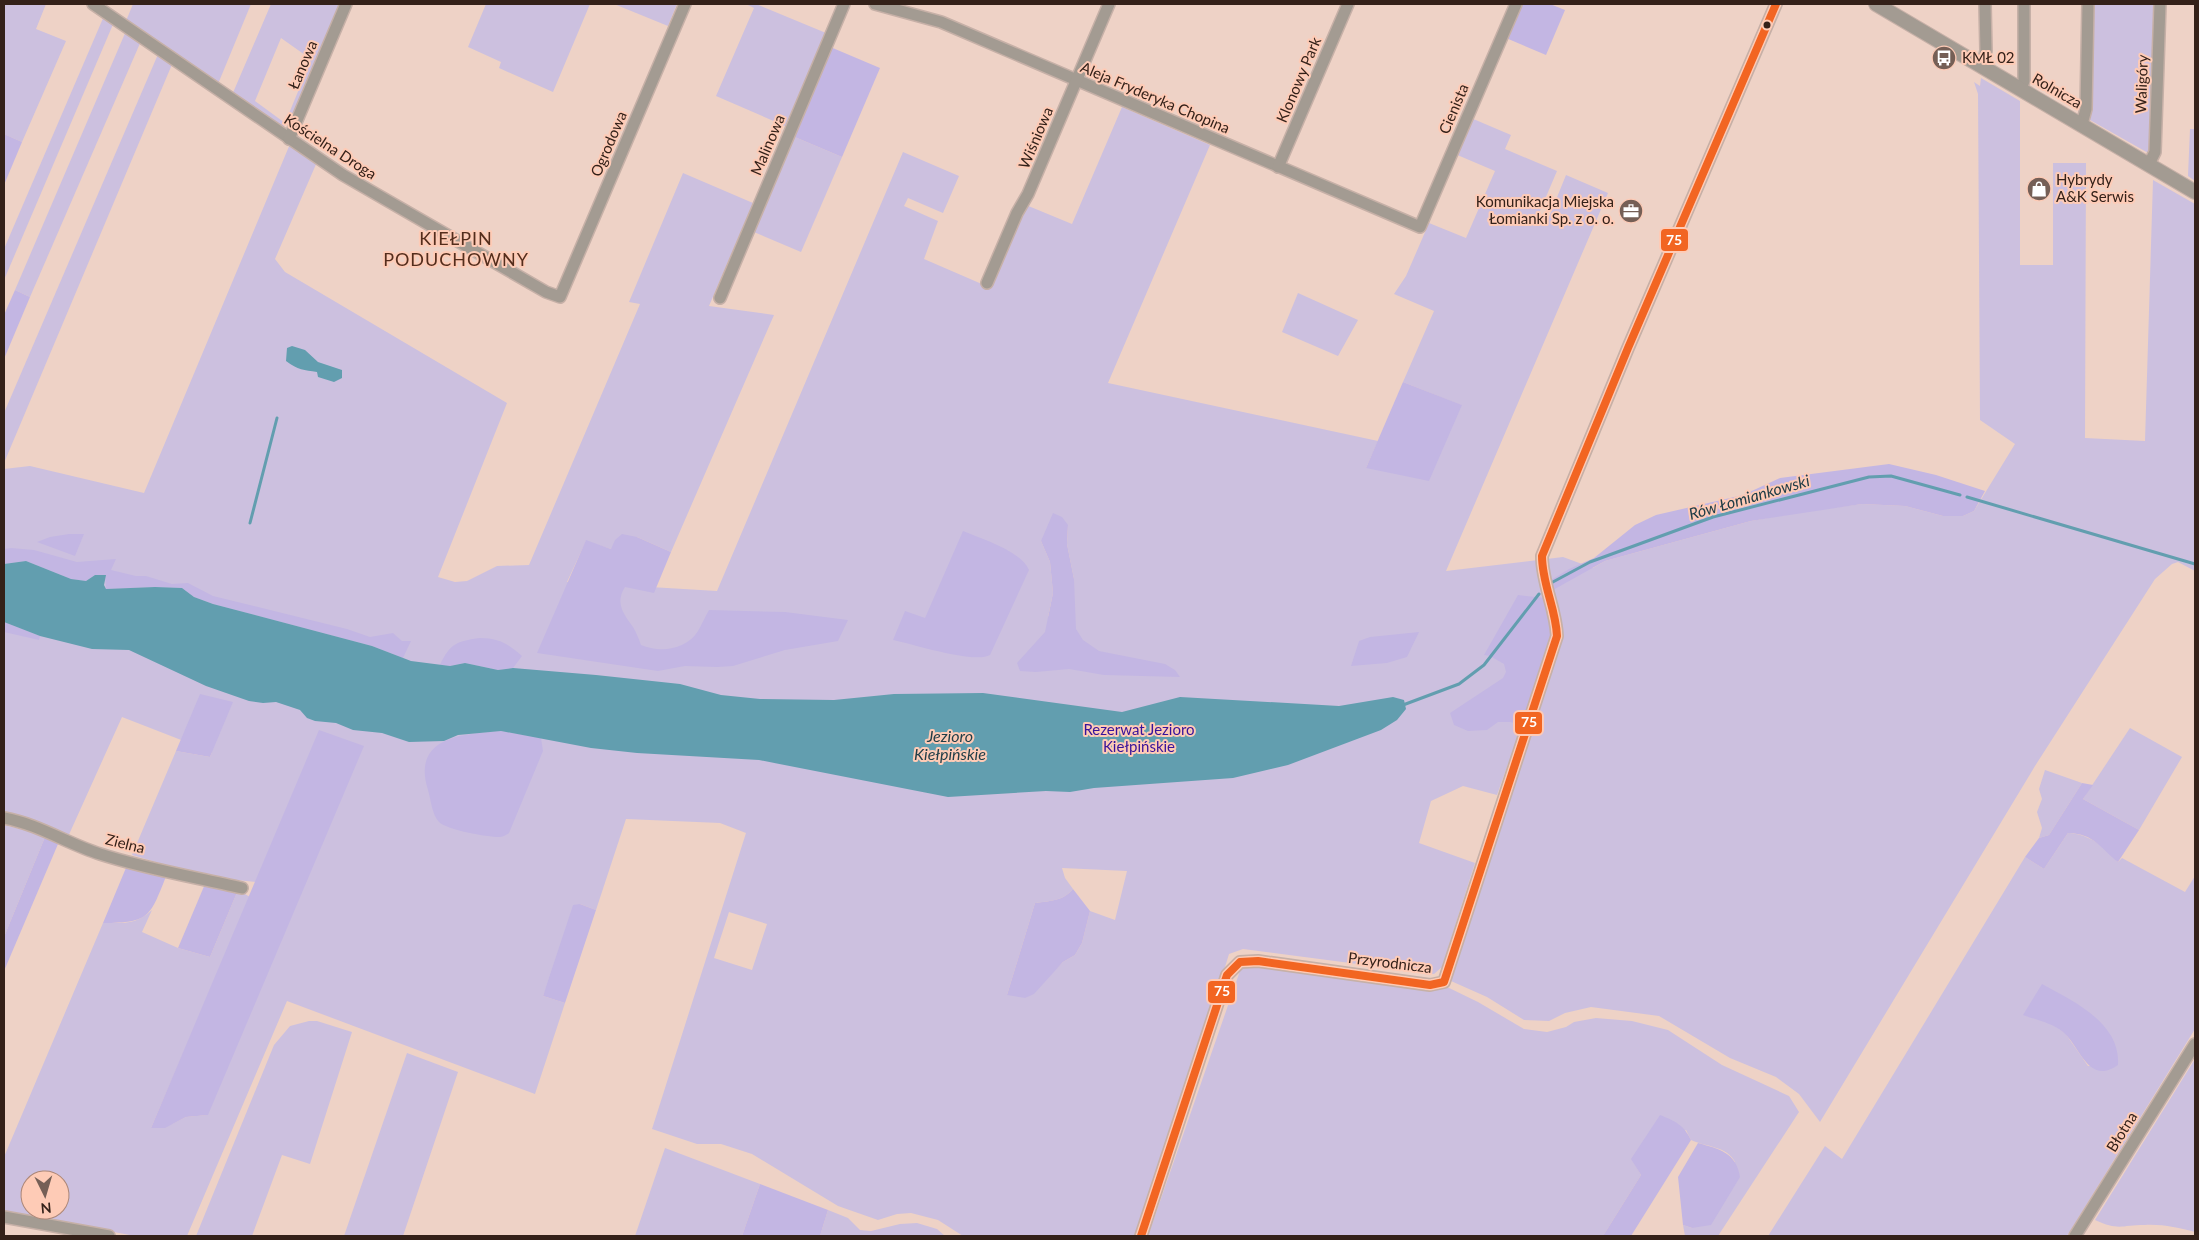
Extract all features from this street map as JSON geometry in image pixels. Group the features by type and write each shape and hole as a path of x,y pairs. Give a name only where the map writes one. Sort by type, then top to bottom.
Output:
{"street":[{"name":"Kościelna Droga","path":"93,4 342,175 546,292 560,297"},
{"name":"Łanowa","path":"289,139 346,4"},
{"name":"Ogrodowa","path":"560,297 686,4"},
{"name":"Malinowa","path":"720,298 844,4"},
{"name":"Aleja Fryderyka Chopina","path":"875,4 941,22 1420,227"},
{"name":"Wiśniowa","path":"987,283 1109,4"},
{"name":"Klonowy Park","path":"1278,167 1348,4"},
{"name":"Cienista","path":"1420,227 1516,4"},
{"name":"Przyrodnicza","path":"1141,1236 1227,975 1240,962 1258,961 1430,985 1444,982 1557,636 1557,627 1544,577 1542,556 1628,348 1776,4"},
{"name":"Rolnicza","path":"1876,4 2195,192"},
{"path":"1982,66 1986,51 1985,4"},
{"path":"2021,88 2024,81 2024,4"},
{"path":"2082,124 2086,109 2088,4"},
{"name":"Waligóry","path":"2149,164 2155,152 2160,4"},
{"name":"Zielna","path":"4,818 44,830 66,842 102,855 242,888"},
{"name":"Błotna","path":"2075,1236 2195,1044"},
{"path":"4,1216 109,1236"}],"green space":[{"path":"4,4 46,4 36,29 66,41 22,142 4,134"},
{"path":"133,4 251,4 218,84 126,21"},
{"path":"271,4 342,4 290,126 286,123 282,130 232,95","holes":["281,38 305,55 309,65 285,123 255,101"]},
{"path":"486,4 590,4 553,92 499,68 501,62 468,47"},
{"path":"614,4 677,4 668,26"},
{"path":"746,4 756,4 826,33 785,126 716,96 754,8"},
{"path":"2092,4 2156,4 2150,154 2090,120"},
{"path":"104,16 114,22 4,280 4,249"},
{"path":"126,31 141,41 30,297 15,290"},
{"path":"159,52 173,62 4,463 4,413"},
{"name":"Rezerwat Jezioro Kiełpińskie","path":"1981,78 2020,101 2020,265 2053,265 2053,163 2086,163 2085,438 2145,441 2153,180 2195,204 2195,571 2178,562 2172,564 2155,579 2035,766 1820,1122 1799,1094 1776,1077 1730,1058 1659,1016 1591,1007 1565,1013 1549,1021 1524,1020 1487,997 1451,981 1523,757 1508,764 1497,795 1463,786 1431,801 1419,843 1475,863 1442,967 1434,974 1243,949 1229,954 1175,1130 1137,1236 963,1236 938,1220 911,1213 897,1214 878,1220 838,1206 752,1154 721,1144 697,1144 652,1129 746,833 720,823 626,819 596,910 580,904 543,996 565,1003 535,1094 287,1001 187,1236 135,1236 51,1220 70,1220 70,1170 20,1170 20,1214 4,1211 4,1157 103,923 135,921 152,910 142,932 178,948 210,957 238,890 250,897 151,1128 172,1124 186,1117 207,1115 297,784 256,882 207,877 132,855 176,751 210,757 212,752 122,717 67,839 4,814 4,469 30,466 144,493 290,144 317,162 275,259 285,272 507,403 438,577 455,582 467,581 497,566 529,565 640,304 629,302 683,173 753,203 709,306 774,315 671,552 637,537 611,549 586,541 567,582 717,591 903,152 959,176 943,213 908,198 904,206 938,221 924,259 991,288 1026,205 1072,224 1122,107 1210,145 1108,383 1378,441 1366,468 1461,405 1403,382 1434,311 1394,294 1406,276 1429,223 1466,238 1495,171 1455,154 1471,118 1511,135 1505,149 1557,171 1537,218 1547,222 1566,175 1608,193 1446,571 1563,557 1593,568 1605,561 1751,521 1801,512 1862,504 1905,506 1943,516 1963,516 1974,511 2015,444 1980,420 1978,94 1974,82 1980,86","holes":["1068,525 1067,544 1074,579 1048,617 1053,593 1050,562 1041,541","1062,868 1127,871 1115,920 1090,911 1082,943 1075,955 1063,962 1051,974 1007,995 1035,903 1056,900 1065,896 1073,889 1065,878","729,912 767,924 752,970 714,958"]},
{"path":"2190,129 2195,129 2195,181 2188,176"},
{"path":"790,135 842,157 801,252 749,230"},
{"path":"1298,293 1358,320 1338,356 1282,332"},
{"path":"2130,728 2182,757 2139,830 2083,799"},
{"path":"2045,770 2082,783 2049,835 2039,838 2042,828 2037,812 2042,799 2039,789"},
{"path":"4,825 45,837 4,937"},
{"path":"2068,833 2083,836 2096,842 2118,862 2122,858 2185,892 2195,876 2195,1029 2067,1236 1768,1236 1825,1146 1842,1159 2025,857 2044,869","holes":["2055,1026 2118,1065 2088,1066 2065,1033"]},
{"path":"1252,967 1376,981 1445,986 1478,1002 1524,1029 1547,1032 1566,1027 1574,1022 1596,1018 1632,1021 1668,1030 1722,1065 1789,1096 1799,1112 1718,1236 1685,1236 1683,1225 1692,1228 1735,1162 1722,1150 1691,1140 1686,1130 1632,1159 1641,1175 1603,1236 1148,1236 1241,968"},
{"path":"317,1021 352,1032 310,1164 282,1155 252,1236 196,1236 274,1045 290,1026"},
{"path":"407,1053 458,1072 403,1236 344,1236"},
{"path":"2195,1059 2195,1232 2158,1225 2120,1227 2095,1220"},
{"path":"665,1148 760,1184 742,1236 635,1236"},
{"path":"828,1210 848,1218 860,1230 871,1231 900,1224 917,1223 937,1229 945,1236 820,1236"}],"shaded area":[{"path":"1520,4 1550,4 1565,10 1546,55 1506,38"},
{"path":"828,46 880,68 842,157 790,135"},
{"path":"4,134 22,142 4,185"},
{"path":"15,290 30,297 4,359 4,315"},
{"path":"1403,382 1462,405 1429,481 1366,468"},
{"path":"1889,464 1936,475 1985,491 1974,511 1963,516 1943,516 1905,506 1862,504 1751,521 1605,561 1553,590 1551,580 1569,569 1594,558 1635,525 1656,515 1743,495 1780,478"},
{"path":"1053,513 1062,517 1068,525 1067,544 1074,579 1076,629 1083,640 1099,651 1165,664 1175,670 1180,677 1104,675 1069,669 1036,672 1020,671 1017,663 1045,632 1053,593 1050,562 1041,541"},
{"path":"963,531 1010,551 1025,563 1029,570 990,655 971,657 958,655 893,640 905,611 925,618"},
{"path":"84,534 75,556 37,542 50,537"},
{"path":"622,534 637,537 671,552 654,593 625,587 622,593 620,603 641,645 656,649 680,646 698,631 709,610 785,612 848,620 838,641 785,650 733,666 685,666 658,671 537,653 586,540 611,549 615,540"},
{"path":"4,549 34,550 77,562 116,559 111,570 136,576 146,576 172,584 188,583 213,596 347,629 370,637 393,633 402,641 411,641 403,658 372,646 213,604 194,597 182,588 106,589 105,575 95,575 86,581 71,579 26,561 4,564"},
{"path":"1518,595 1545,598 1554,638 1522,725 1498,722 1487,730 1468,731 1454,725 1450,713 1503,678 1506,672 1504,664 1490,656 1484,655"},
{"path":"4,622 40,636 39,640 4,632"},
{"path":"1419,632 1407,657 1387,663 1351,666 1359,641 1370,637"},
{"path":"480,638 503,642 522,656 513,668 498,670 465,663 450,666 440,665 447,652 456,644"},
{"path":"200,694 233,702 210,757 176,751"},
{"path":"319,730 364,746 208,1115 186,1117 165,1128 151,1128"},
{"path":"501,731 541,738 543,751 509,833 500,837 486,836 443,825 437,819 432,807 425,772 427,758 434,748 444,741 472,734"},
{"path":"2082,783 2093,785 2083,799 2139,830 2118,862 2091,839 2068,833 2044,869 2025,857 2039,838 2049,835"},
{"path":"45,837 58,844 4,971 4,937"},
{"path":"128,863 167,874 157,899 147,914 140,919 119,923 103,923"},
{"path":"205,884 238,890 210,957 178,948"},
{"path":"1073,889 1090,911 1082,943 1075,955 1063,962 1034,994 1025,998 1007,995 1035,903 1061,898"},
{"path":"580,904 596,910 565,1003 543,996 573,905"},
{"path":"2042,984 2080,1006 2103,1025 2112,1037 2117,1050 2118,1065 2108,1070 2099,1071 2086,1062 2069,1038 2059,1029 2023,1015"},
{"path":"1660,1115 1678,1124 1691,1140 1631,1236 1603,1236 1641,1175 1631,1159"},
{"path":"1698,1143 1719,1150 1730,1157 1735,1162 1740,1177 1711,1225 1692,1228 1683,1225 1678,1177"},
{"path":"760,1184 828,1210 820,1236 742,1236"}],"water":[{"path":"292,346 305,350 318,362 342,370 342,378 334,382 318,377 317,372 301,369 290,364 286,361 287,348"},
{"name":"Jezioro Kiełpińskie","path":"26,561 71,579 86,581 95,575 106,575 104,585 106,589 182,588 194,597 213,604 372,646 411,661 450,666 465,663 498,670 513,668 596,675 680,684 721,695 760,699 834,700 894,694 983,693 1122,712 1180,697 1339,706 1393,697 1404,700 1406,709 1397,720 1381,730 1288,765 1233,778 1094,788 1070,792 1046,791 948,797 759,760 637,753 591,748 501,731 458,735 444,741 409,742 382,733 353,730 336,723 315,721 307,718 300,710 276,702 249,701 206,686 129,650 92,649 40,636 4,622 4,564"}],"waterway":[{"path":"250,523 277,418"},
{"name":"Rów Łomiankowski","path":"1551,583 1590,562 1713,517 1869,477 1891,476 1960,495"},
{"name":"Rów Łomiankowski","path":"1967,497 2195,564"},
{"name":"Rów Łomiankowski","path":"1403,705 1459,684 1484,665 1539,594"}],"transit line":[{"name":"75","path":"1141,1236 1227,975 1240,962 1258,961 1430,985 1444,982 1557,636 1544,577 1542,556 1628,348 1776,4"}],"place":[{"name":"KMŁ 02","path":"1944,58"},
{"name":"Hybrydy A&K Serwis","path":"2039,189"},
{"name":"Komunikacja Miejska Łomianki Sp. z o. o.","path":"1631,211"}],"district":[{"name":"KIEŁPIN PODUCHOWNY","path":"456,249"}]}
